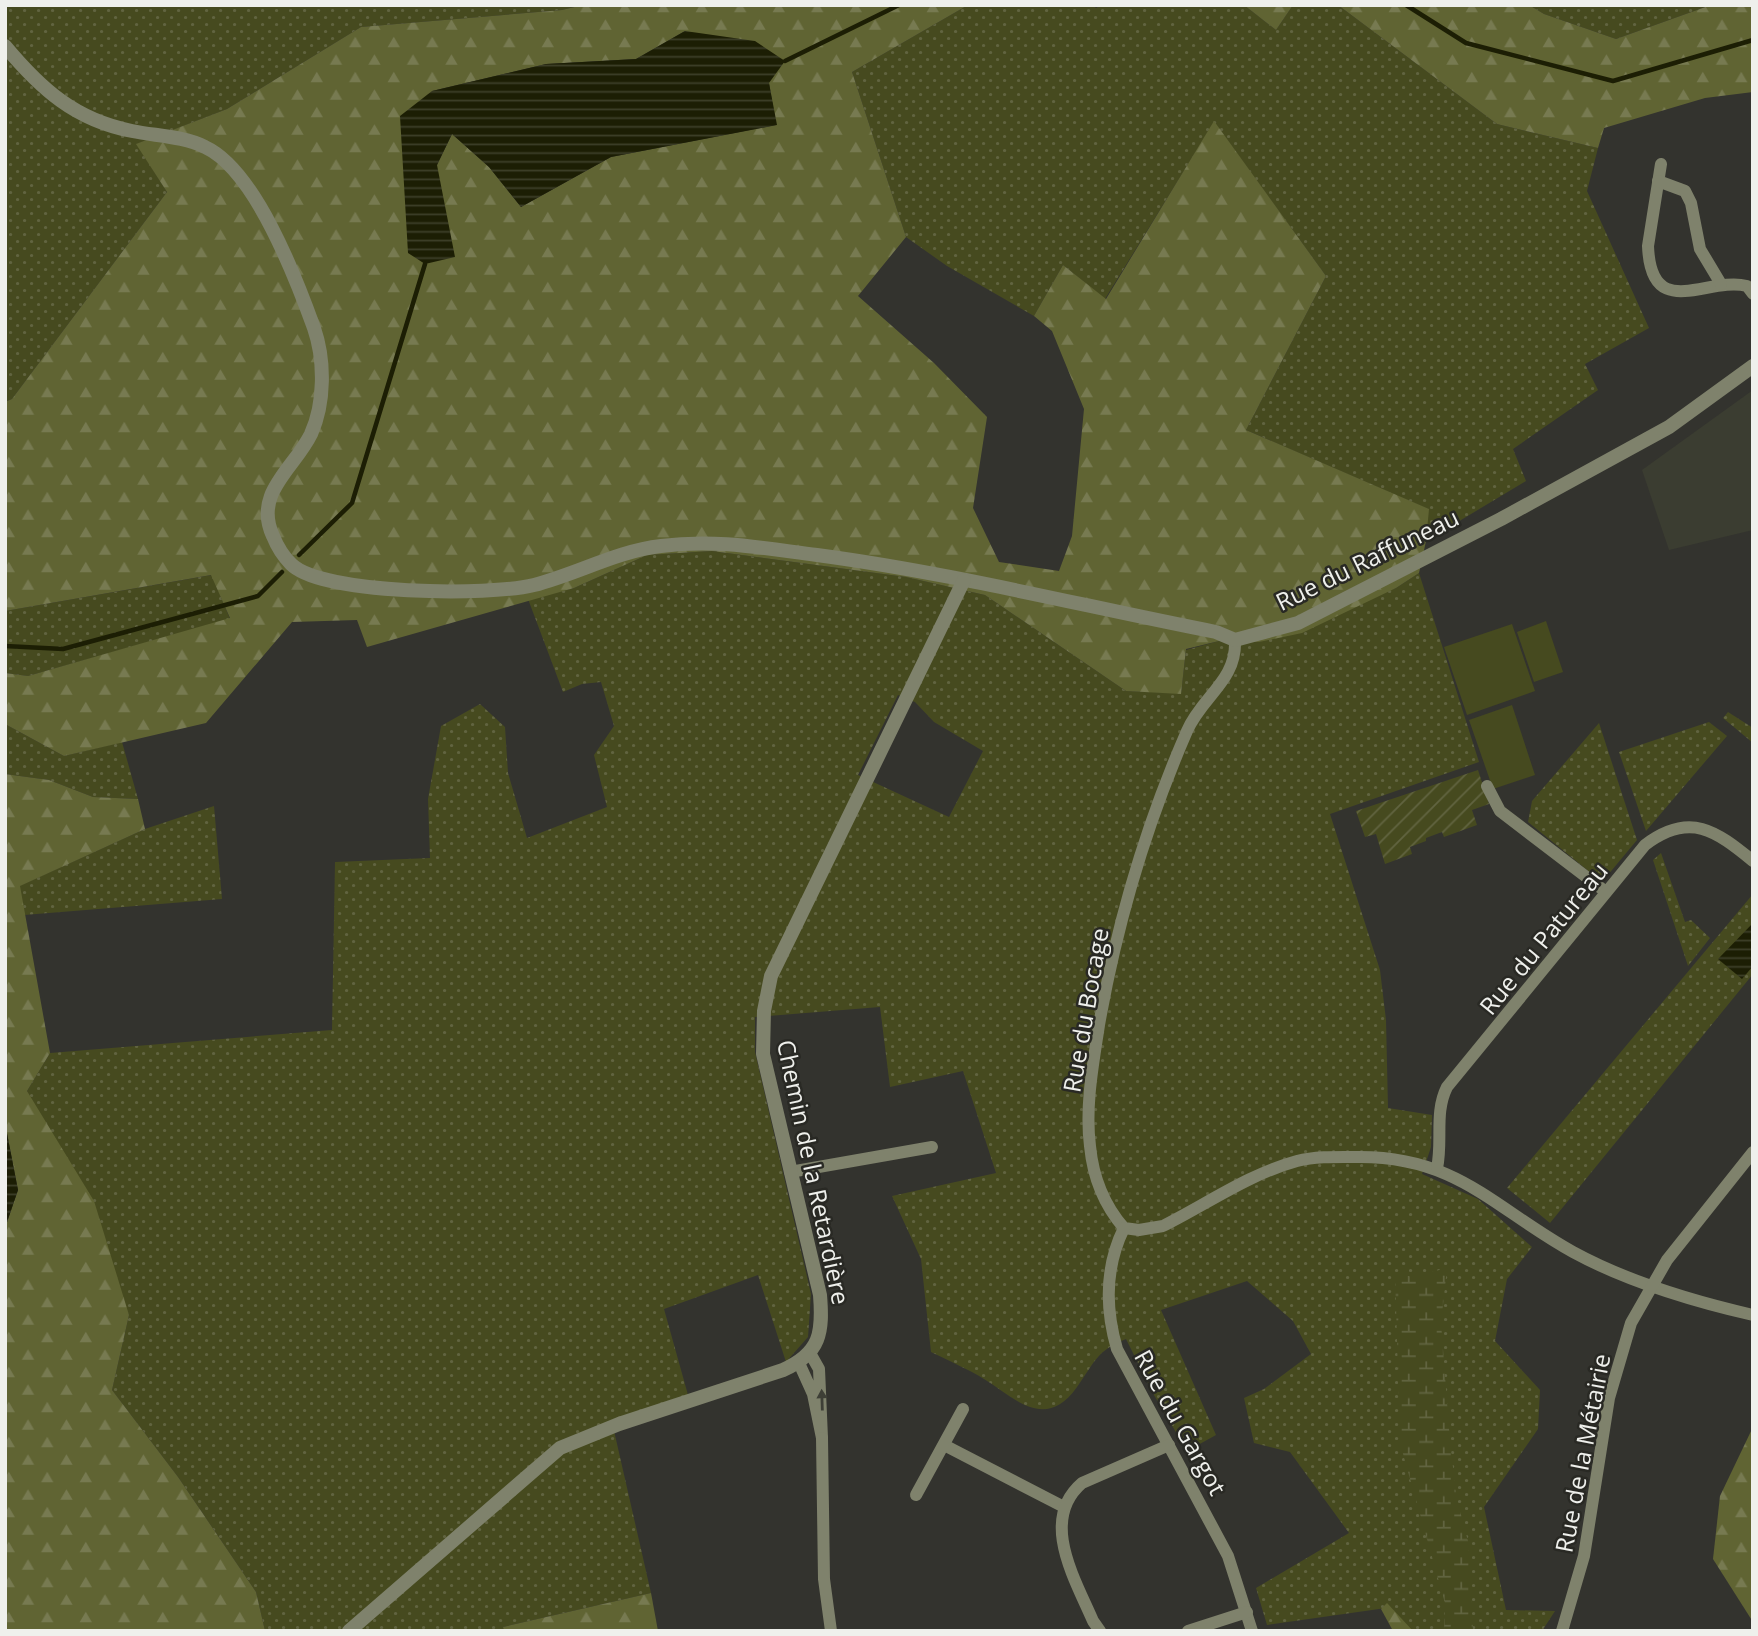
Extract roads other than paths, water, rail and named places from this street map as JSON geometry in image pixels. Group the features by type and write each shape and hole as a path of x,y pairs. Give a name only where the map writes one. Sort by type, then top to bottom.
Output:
{"street":[{"path":"5,46 33,79 64,105 102,124 206,147 236,171 251,191 286,260 316,332 322,383 310,436 276,483 267,514 271,532 280,550 292,566 313,578 344,586 510,590 557,579 654,547 707,541 884,564 1216,632 1235,640"},
{"path":"1661,164 1648,246 1648,258 1657,280 1676,291 1688,293 1721,284 1747,286 1753,294"},
{"path":"1658,181 1685,191 1691,203 1700,249 1721,284"},
{"name":"Rue du Raffuneau","path":"1235,640 1298,624 1507,516 1669,427 1753,366"},
{"name":"Chemin de la Retardière","path":"805,1358 817,1344 821,1328 820,1295 763,1054 764,1011 771,976 964,580"},
{"name":"Rue du Bocage","path":"1124,1228 1110,1212 1097,1180 1090,1147 1092,1068 1109,967 1134,872 1167,776 1192,719 1231,670 1236,655 1235,640"},
{"path":"1487,786 1500,811 1606,892"},
{"name":"Rue du Patureau","path":"1437,1168 1440,1100 1447,1087 1645,845 1669,832 1706,828 1722,836 1753,861"},
{"path":"790,1172 932,1147"},
{"path":"1652,1286 1667,1260 1753,1152"},
{"path":"1124,1228 1139,1230 1163,1226 1259,1175 1299,1161 1371,1157 1417,1162 1437,1168 1497,1200 1572,1251 1608,1269 1652,1286 1753,1315"},
{"name":"Rue du Gargot","path":"1124,1228 1110,1268 1110,1324 1123,1361 1202,1502 1228,1556 1252,1631"},
{"name":"Rue de la Métairie","path":"1562,1631 1584,1556 1618,1362 1631,1324 1652,1286"},
{"path":"349,1631 480,1521 546,1458 561,1448 618,1424 805,1358 822,1438 824,1579 831,1631"},
{"path":"916,1495 963,1409"},
{"path":"944,1445 1064,1507"},
{"path":"1100,1631 1093,1621 1063,1550 1064,1507 1071,1493 1082,1483 1168,1445"},
{"path":"1188,1631 1247,1612"}],"waterway":[{"path":"785,61 899,5"},
{"path":"1406,5 1466,43 1613,81 1753,40"},
{"path":"299,555 352,503 425,264"},
{"path":"5,646 63,649 258,596 282,572"}]}
